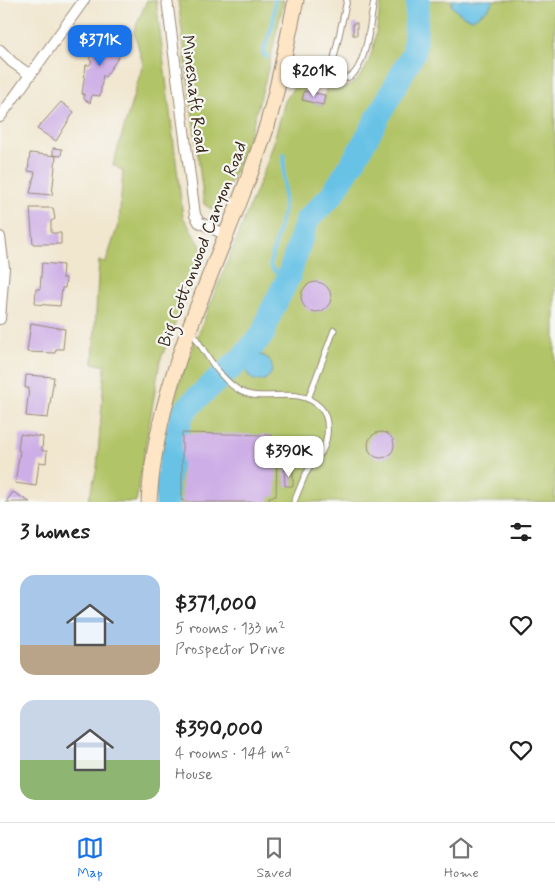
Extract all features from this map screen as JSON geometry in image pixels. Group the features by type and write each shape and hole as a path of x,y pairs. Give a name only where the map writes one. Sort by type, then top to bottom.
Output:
{"main road":[{"name":"Big Cottonwood Canyon Road","path":"149,502 158,433 177,358 265,132 296,0"}],"street":[{"path":"0,117 84,0"},
{"name":"Mineshaft Road","path":"167,0 196,215 200,222 207,227 224,234"},
{"path":"0,50 12,62 30,75"},
{"path":"0,237 4,268 0,319"}],"lane":[{"path":"330,76 347,0"},
{"path":"281,66 330,76 350,76 360,67 374,0"},
{"path":"189,327 214,366 230,384 242,392 252,395 292,394 308,399 321,408 328,419 325,445 302,480 294,502"},
{"path":"308,399 334,330"},
{"path":"292,462 304,463 316,458"}],"green space":[{"path":"147,0 156,0 183,217 204,251 160,361 136,502 88,502 97,468 105,366 93,363 99,261 106,262 119,222 123,171 113,165 143,64 134,31"},
{"path":"178,0 284,0 265,80 250,132 241,157 218,207 211,209 204,204"},
{"path":"382,0 452,0 452,7 465,17 488,9 494,0 555,0 555,502 159,502 166,431 181,377 269,158 285,101 294,87 305,85 302,100 323,105 326,89 342,88 354,82 363,72 369,60 374,45","holes":["262,355 269,359 256,380 249,375 250,359"]}],"water":[{"path":"452,0 494,0 488,9 473,19 465,17 452,7"},
{"path":"259,355 268,359 272,368 268,377 259,381 250,377 246,368 250,359"}],"building":[{"path":"353,23 357,23 357,35 353,35"},
{"path":"110,36 124,46 105,77 103,75 100,96 92,95 90,103 84,99 84,94 82,94 86,65 90,65 92,61 89,59 100,43 103,45"},
{"path":"304,91 325,95 323,105 302,100"},
{"path":"61,102 74,112 56,141 37,129"},
{"path":"53,148 62,149 61,156 53,155"},
{"path":"30,153 56,156 52,195 30,193 35,172 28,171"},
{"path":"30,208 53,208 55,219 51,221 51,233 61,233 61,244 33,244"},
{"path":"42,263 63,265 62,278 66,278 65,288 62,288 60,306 35,304 36,289 40,289"},
{"path":"316,282 322,283 330,291 330,303 322,311 316,312 310,311 302,303 301,297 302,291 310,283"},
{"path":"31,323 65,329 63,349 56,349 55,353 27,352"},
{"path":"26,375 54,377 48,418 26,416 29,388 25,388"},
{"path":"381,432 390,436 394,445 390,454 381,458 372,454 368,445 372,436"},
{"path":"182,433 272,435 271,444 290,444 290,456 277,456 276,496 269,497 269,502 182,502"},
{"path":"20,434 43,437 42,451 47,451 46,463 39,462 36,486 15,483 20,451 18,450"},
{"path":"284,470 293,470 293,486 285,486"},
{"path":"13,492 30,502 6,502"}],"waterway":[{"path":"267,57 263,53 273,23 275,0"},
{"path":"167,502 167,483 173,447 182,414 240,360 263,334 270,314 288,278 307,220 332,195 356,157 414,52 418,0"},
{"path":"284,154 284,209 270,265 274,271 289,275"}]}
